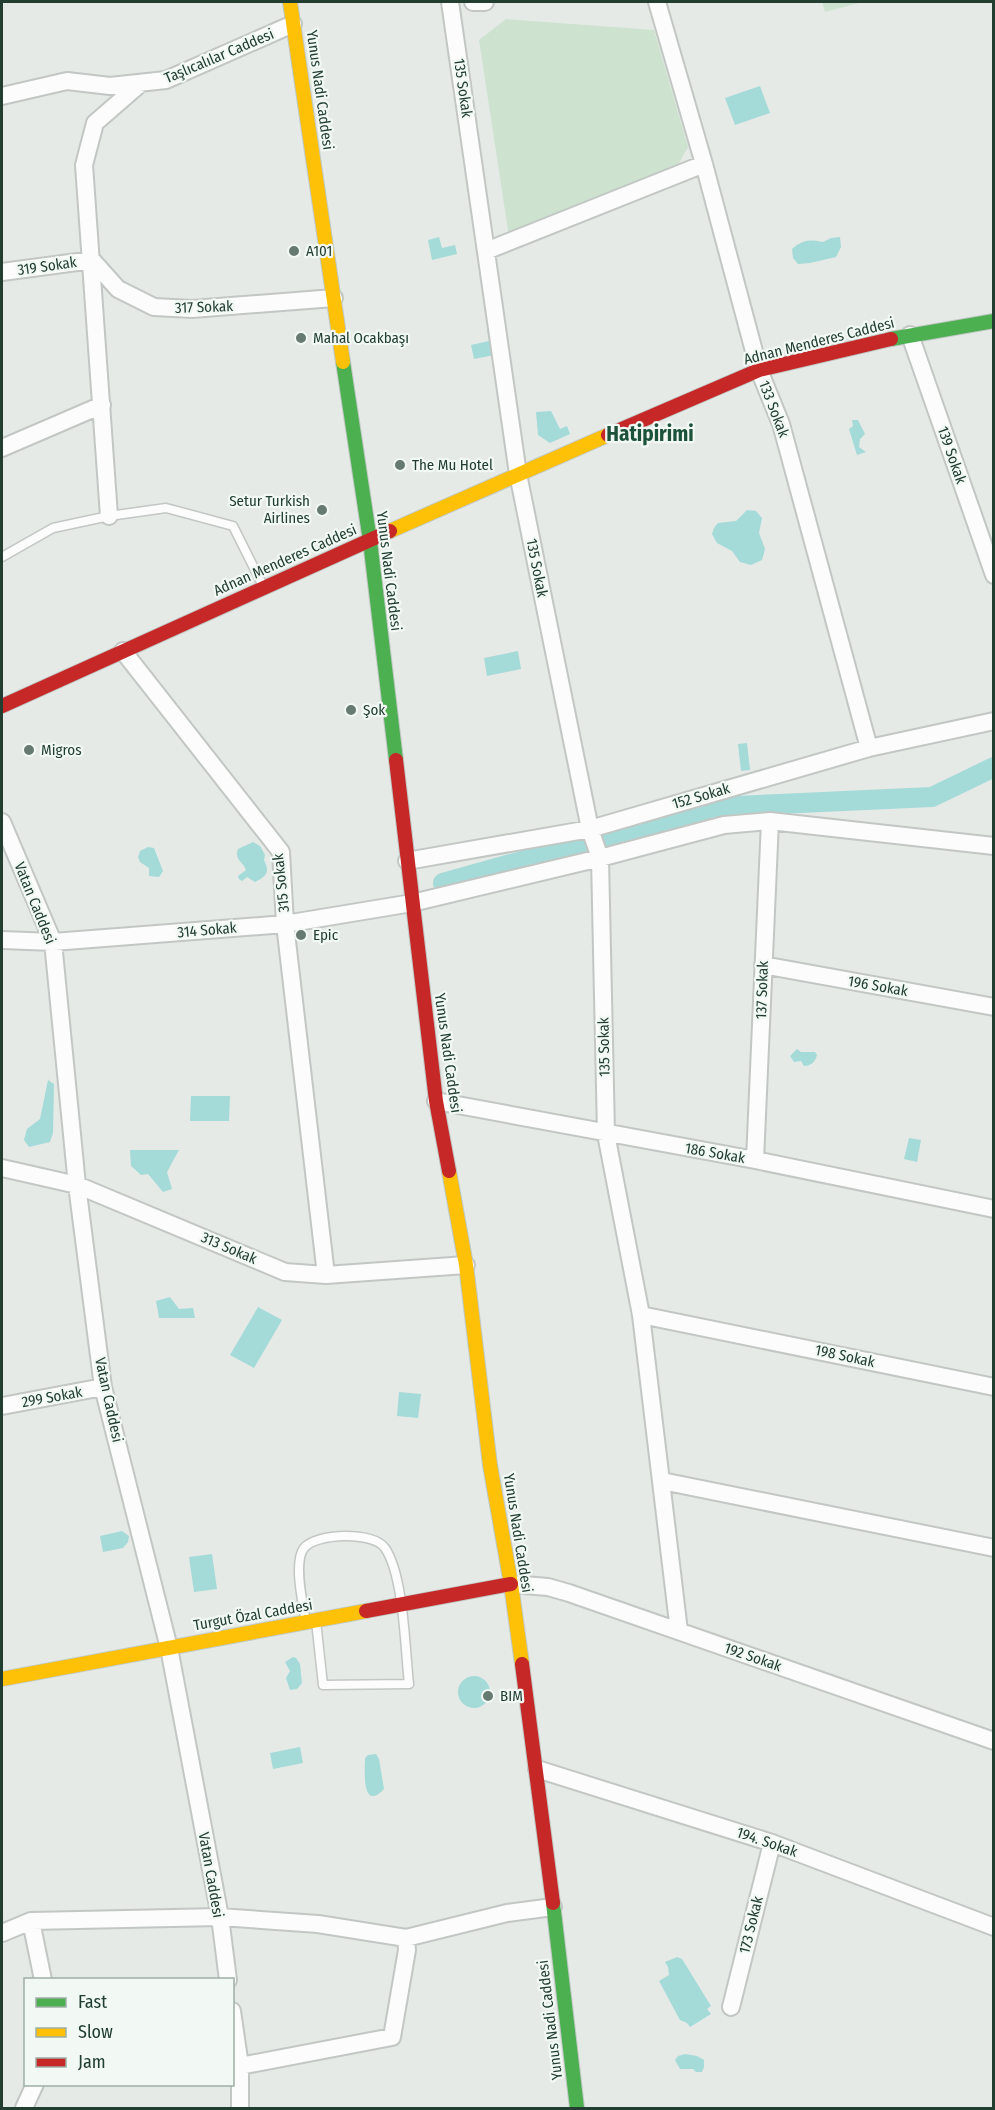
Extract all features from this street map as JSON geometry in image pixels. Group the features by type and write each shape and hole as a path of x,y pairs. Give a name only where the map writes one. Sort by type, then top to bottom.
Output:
{"street":[{"name":"Yunus Nadi Caddesi","path":"290,2 370,541 436,1101 466,1265 490,1465 511,1584 537,1769 577,2109"},
{"name":"135 Sokak","path":"450,2 518,474 594,842 606,1134 641,1315 679,1631"},
{"path":"473,2 485,2"},
{"name":"133 Sokak","path":"657,2 704,164 759,370 782,424 868,748"},
{"name":"Taşlıcalılar Caddesi","path":"2,96 67,81 110,86 166,80 293,24"},
{"path":"109,516 84,165 95,123 141,83"},
{"path":"486,251 704,164"},
{"name":"317 Sokak","path":"92,260 118,289 153,307 192,309 334,298"},
{"name":"319 Sokak","path":"2,272 92,260"},
{"name":"Adnan Menderes Caddesi","path":"2,705 518,474 759,370 910,334 993,321"},
{"name":"139 Sokak","path":"910,334 993,575"},
{"path":"2,448 102,405"},
{"name":"315 Sokak","path":"123,651 281,852 285,924 326,1275"},
{"name":"152 Sokak","path":"412,903 868,748 993,721"},
{"name":"152 Sokak","path":"407,861 770,821 993,846"},
{"name":"137 Sokak","path":"755,1160 770,821"},
{"name":"Vatan Caddesi","path":"2,822 53,942 77,1185 103,1387 169,1648 220,1917 228,1978"},
{"name":"314 Sokak","path":"2,940 53,942 285,924 412,903"},
{"name":"196 Sokak","path":"763,965 993,1007"},
{"name":"186 Sokak","path":"436,1101 755,1160 993,1209"},
{"name":"313 Sokak","path":"2,1168 77,1185 285,1272 326,1275 466,1265"},
{"name":"198 Sokak","path":"641,1315 993,1387"},
{"name":"299 Sokak","path":"2,1406 103,1387"},
{"path":"662,1481 993,1548"},
{"name":"Turgut Özal Caddesi","path":"2,1679 511,1584"},
{"name":"192 Sokak","path":"511,1584 548,1587 569,1593 993,1741"},
{"name":"194. Sokak","path":"537,1769 772,1843 993,1927"},
{"name":"173 Sokak","path":"730,2007 772,1843"},
{"path":"2,1933 31,1921 220,1917 318,1924 406,1938 507,1913 553,1907"},
{"path":"31,1921 42,1978"},
{"path":"240,2066 392,2037 407,1950 406,1938"},
{"path":"234,2025 240,2066 240,2109"},
{"path":"24,2109 35,2086"}],"lane":[{"path":"2,557 53,528 109,516 166,508 233,526 264,588"},
{"path":"353,1535 377,1540 385,1549 395,1574 410,1684 323,1685 311,1621 301,1588 300,1558 304,1548 315,1541 353,1535"}],"green space":[{"path":"822,2 858,2 859,3 825,12"},
{"path":"506,19 654,30 688,147 672,176 509,237 479,40"}],"water":[{"path":"760,86 770,113 735,125 725,98"},
{"path":"439,237 442,248 455,245 457,254 432,260 428,240"},
{"path":"840,237 841,247 836,257 798,264 793,258 792,249 803,242 823,242"},
{"path":"494,327 499,354 474,359 471,345 489,341 487,329"},
{"path":"551,411 560,429 567,426 570,434 550,443 538,435 536,412"},
{"path":"852,420 858,420 865,434 860,439 859,447 866,452 857,455 849,429 853,426"},
{"path":"747,510 756,511 762,518 759,533 765,549 762,560 751,565 740,562 732,551 717,543 712,534 718,523 736,521"},
{"path":"518,651 521,669 487,676 484,658"},
{"path":"747,743 750,770 741,771 738,744"},
{"path":"253,842 260,846 265,855 266,873 255,882 247,877 242,881 238,876 246,870 238,859 238,849"},
{"path":"148,847 154,848 163,871 159,877 149,876 149,868 140,862 138,857 140,851"},
{"path":"797,1049 801,1052 815,1052 817,1055 815,1060 806,1066 801,1061 794,1062 790,1056"},
{"path":"48,1080 54,1084 53,1133 50,1142 29,1147 24,1140 27,1129 40,1119"},
{"path":"191,1096 230,1096 229,1121 190,1121"},
{"path":"909,1138 921,1140 917,1162 904,1159"},
{"path":"130,1150 179,1150 167,1172 172,1189 163,1192 148,1174 141,1175 131,1166"},
{"path":"170,1297 179,1309 193,1308 195,1318 159,1318 156,1301"},
{"path":"258,1307 282,1320 254,1368 230,1355"},
{"path":"399,1392 421,1394 418,1418 397,1416"},
{"path":"122,1531 129,1536 123,1548 103,1552 100,1536"},
{"path":"212,1554 217,1589 194,1592 189,1557"},
{"path":"293,1657 300,1664 302,1683 297,1689 290,1690 286,1678 290,1671 285,1662"},
{"path":"474,1676 485,1681 490,1692 485,1703 474,1708 463,1703 458,1692 463,1681"},
{"path":"300,1747 303,1763 273,1769 270,1753"},
{"path":"376,1754 379,1759 384,1789 377,1795 371,1796 366,1787 365,1758"},
{"path":"677,1957 682,1959 711,2006 707,2009 711,2014 690,2027 680,2020 659,1981 669,1975 665,1962"},
{"path":"685,2054 704,2060 702,2072 680,2069 675,2060 678,2056"}],"waterway":[{"path":"443,883 714,807 932,797 994,767"}],"traffic: fast":[{"path":"891,339 994,321"},
{"path":"343,362 370,541 396,760"},
{"path":"553,1903 577,2108"}],"traffic: slow":[{"path":"290,2 343,362"},
{"path":"390,531 608,435"},
{"path":"449,1171 466,1265 490,1465 511,1584 522,1664"},
{"path":"2,1679 366,1611"}],"traffic: jam":[{"path":"608,435 759,370 891,339"},
{"path":"2,706 390,531"},
{"path":"396,760 436,1101 449,1171"},
{"path":"366,1611 511,1584"},
{"path":"522,1664 553,1903"}],"place":[{"name":"A101","path":"294,251"},
{"name":"Mahal Ocakbaşı","path":"301,338"},
{"name":"The Mu Hotel","path":"400,465"},
{"name":"Setur Turkish Airlines","path":"322,510"},
{"name":"Şok","path":"351,710"},
{"name":"Migros","path":"29,750"},
{"name":"Epic","path":"301,935"},
{"name":"BIM","path":"488,1696"}],"district":[{"name":"Hatipirimi","path":"650,434"}]}
